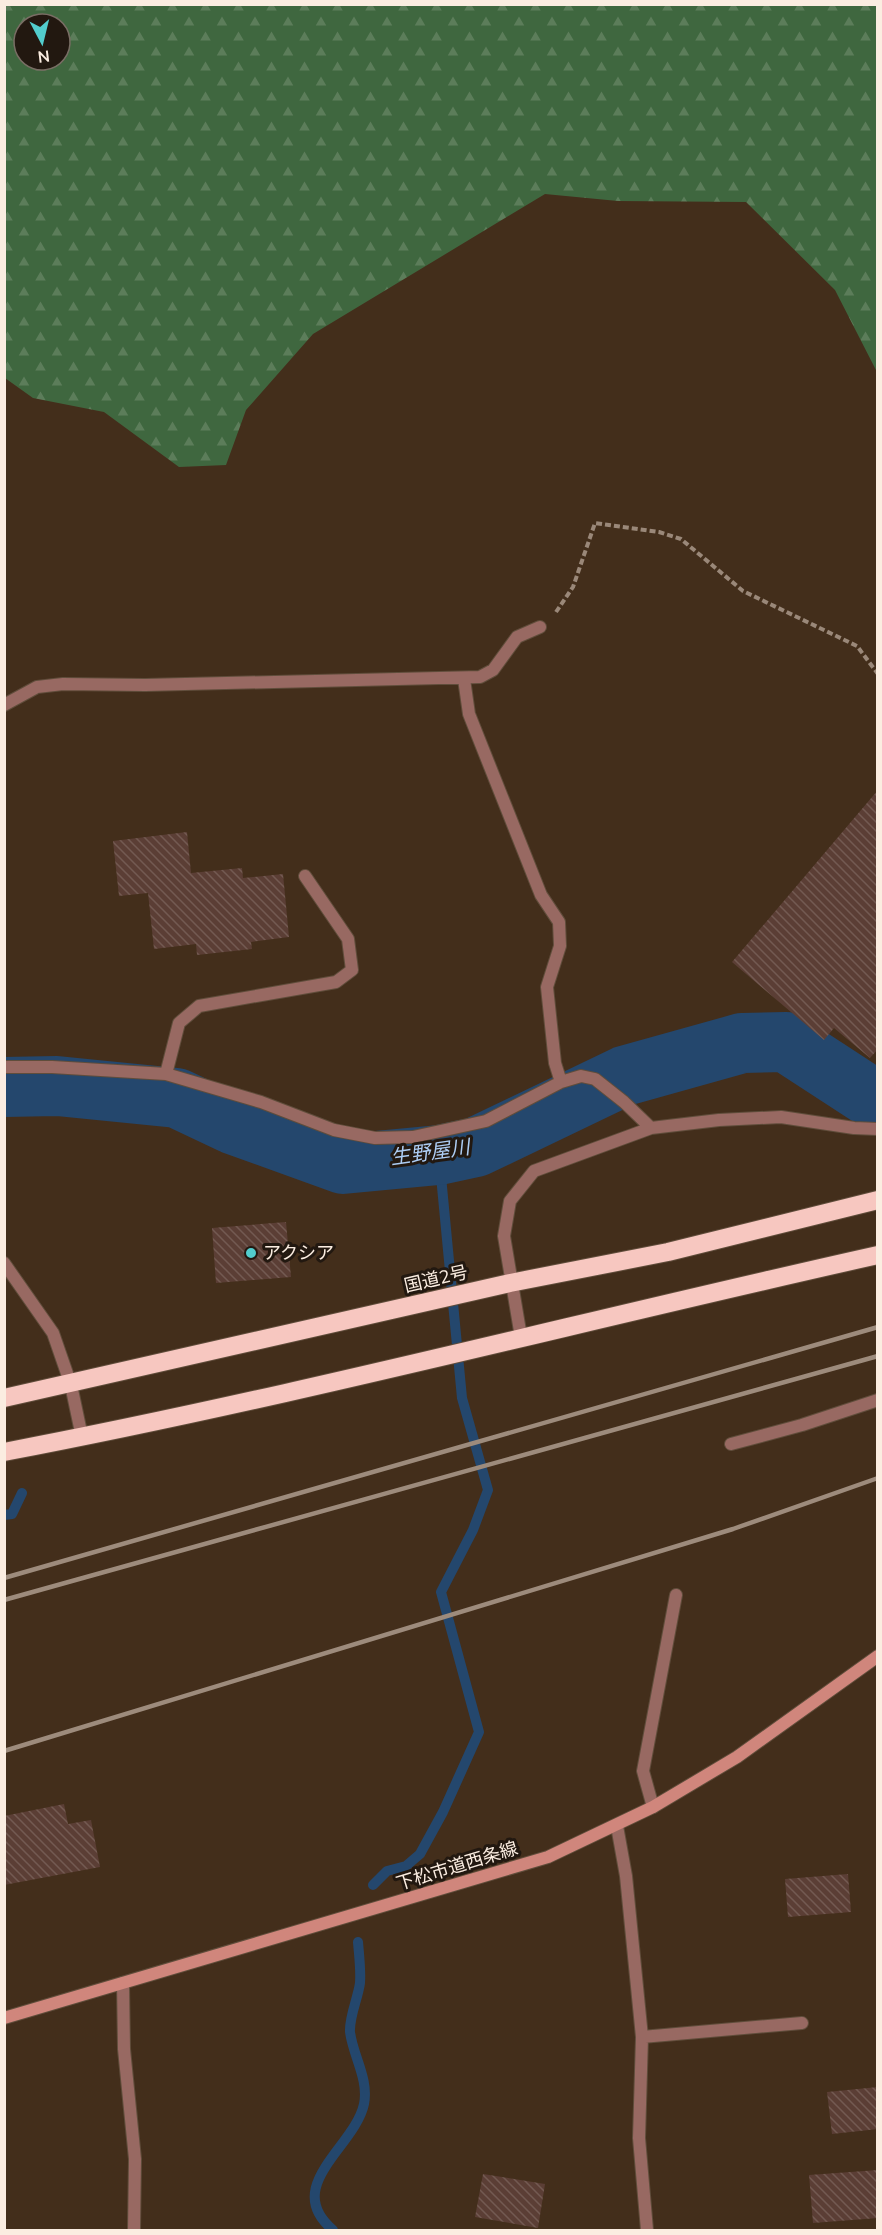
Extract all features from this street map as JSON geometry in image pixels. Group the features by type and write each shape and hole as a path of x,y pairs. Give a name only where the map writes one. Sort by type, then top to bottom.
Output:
{"highway":[{"name":"国道2号","path":"4,1398 70,1385 510,1283 668,1252 878,1200"},
{"path":"4,1452 392,1369 878,1255"}],"street":[{"path":"4,705 37,687 63,684 145,685 480,677 493,670 517,637 540,627"},
{"path":"464,679 469,714 541,895 559,922 560,946 547,987 555,1063 561,1082"},
{"path":"166,1074 179,1023 198,1006 336,982 352,970 348,939 305,876"},
{"path":"4,1067 52,1066 166,1074 261,1102 334,1130 375,1138 413,1137 486,1121 561,1082 581,1076 595,1079 651,1128"},
{"path":"521,1337 510,1283 504,1236 510,1202 534,1172 651,1128 719,1120 781,1117 854,1128 878,1129"},
{"path":"4,1263 53,1333 70,1385 82,1437"},
{"path":"731,1443 802,1425 878,1400"},
{"path":"653,1807 643,1771 676,1595"},
{"name":"下松市道西条線","path":"4,2018 548,1857 653,1807 737,1757 878,1656"},
{"path":"617,1826 626,1876 642,2037 639,2138 647,2230"},
{"path":"123,1983 124,2049 135,2159 134,2230"},
{"path":"642,2037 802,2023"}],"path":[{"path":"540,627 559,609 573,587 595,523 659,532 681,539 743,591 857,646 878,674"}],"green space":[{"path":"5,4 877,5 877,372 835,290 746,202 618,201 545,194 313,334 246,410 226,465 179,467 104,412 33,398 5,378"}],"building":[{"path":"878,790 878,1049 870,1058 834,1028 824,1040 732,962"},
{"path":"187,832 191,873 242,868 243,878 283,874 289,937 251,942 252,949 197,955 196,944 154,949 148,893 119,896 113,841"},
{"name":"アクシア","path":"286,1222 291,1277 216,1283 212,1228"},
{"path":"64,1804 68,1824 91,1820 100,1867 4,1885 4,1816"},
{"path":"848,1874 851,1912 788,1917 785,1879"},
{"path":"878,2087 878,2129 832,2134 827,2092"},
{"path":"878,2170 878,2218 813,2223 809,2175"},
{"path":"483,2174 545,2184 538,2228 475,2217"}],"waterway":[{"name":"生野屋川","path":"4,1087 57,1086 177,1098 232,1124 343,1164 439,1155 476,1147 624,1076 742,1043 786,1042 869,1096"},
{"path":"373,1885 387,1871 406,1866 420,1854 443,1812 479,1732 441,1592 473,1530 488,1490 462,1398 439,1155"},
{"path":"4,1515 12,1514 22,1493"},
{"path":"333,2230 319,2214 315,2198 318,2182 358,2120 364,2104 363,2077 350,2032 360,1983 358,1942"}],"railway":[{"path":"4,1578 878,1327"},
{"path":"4,1600 878,1356"},
{"path":"4,1751 733,1529 878,1478"}],"place":[{"name":"アクシア","path":"251,1253"}]}
